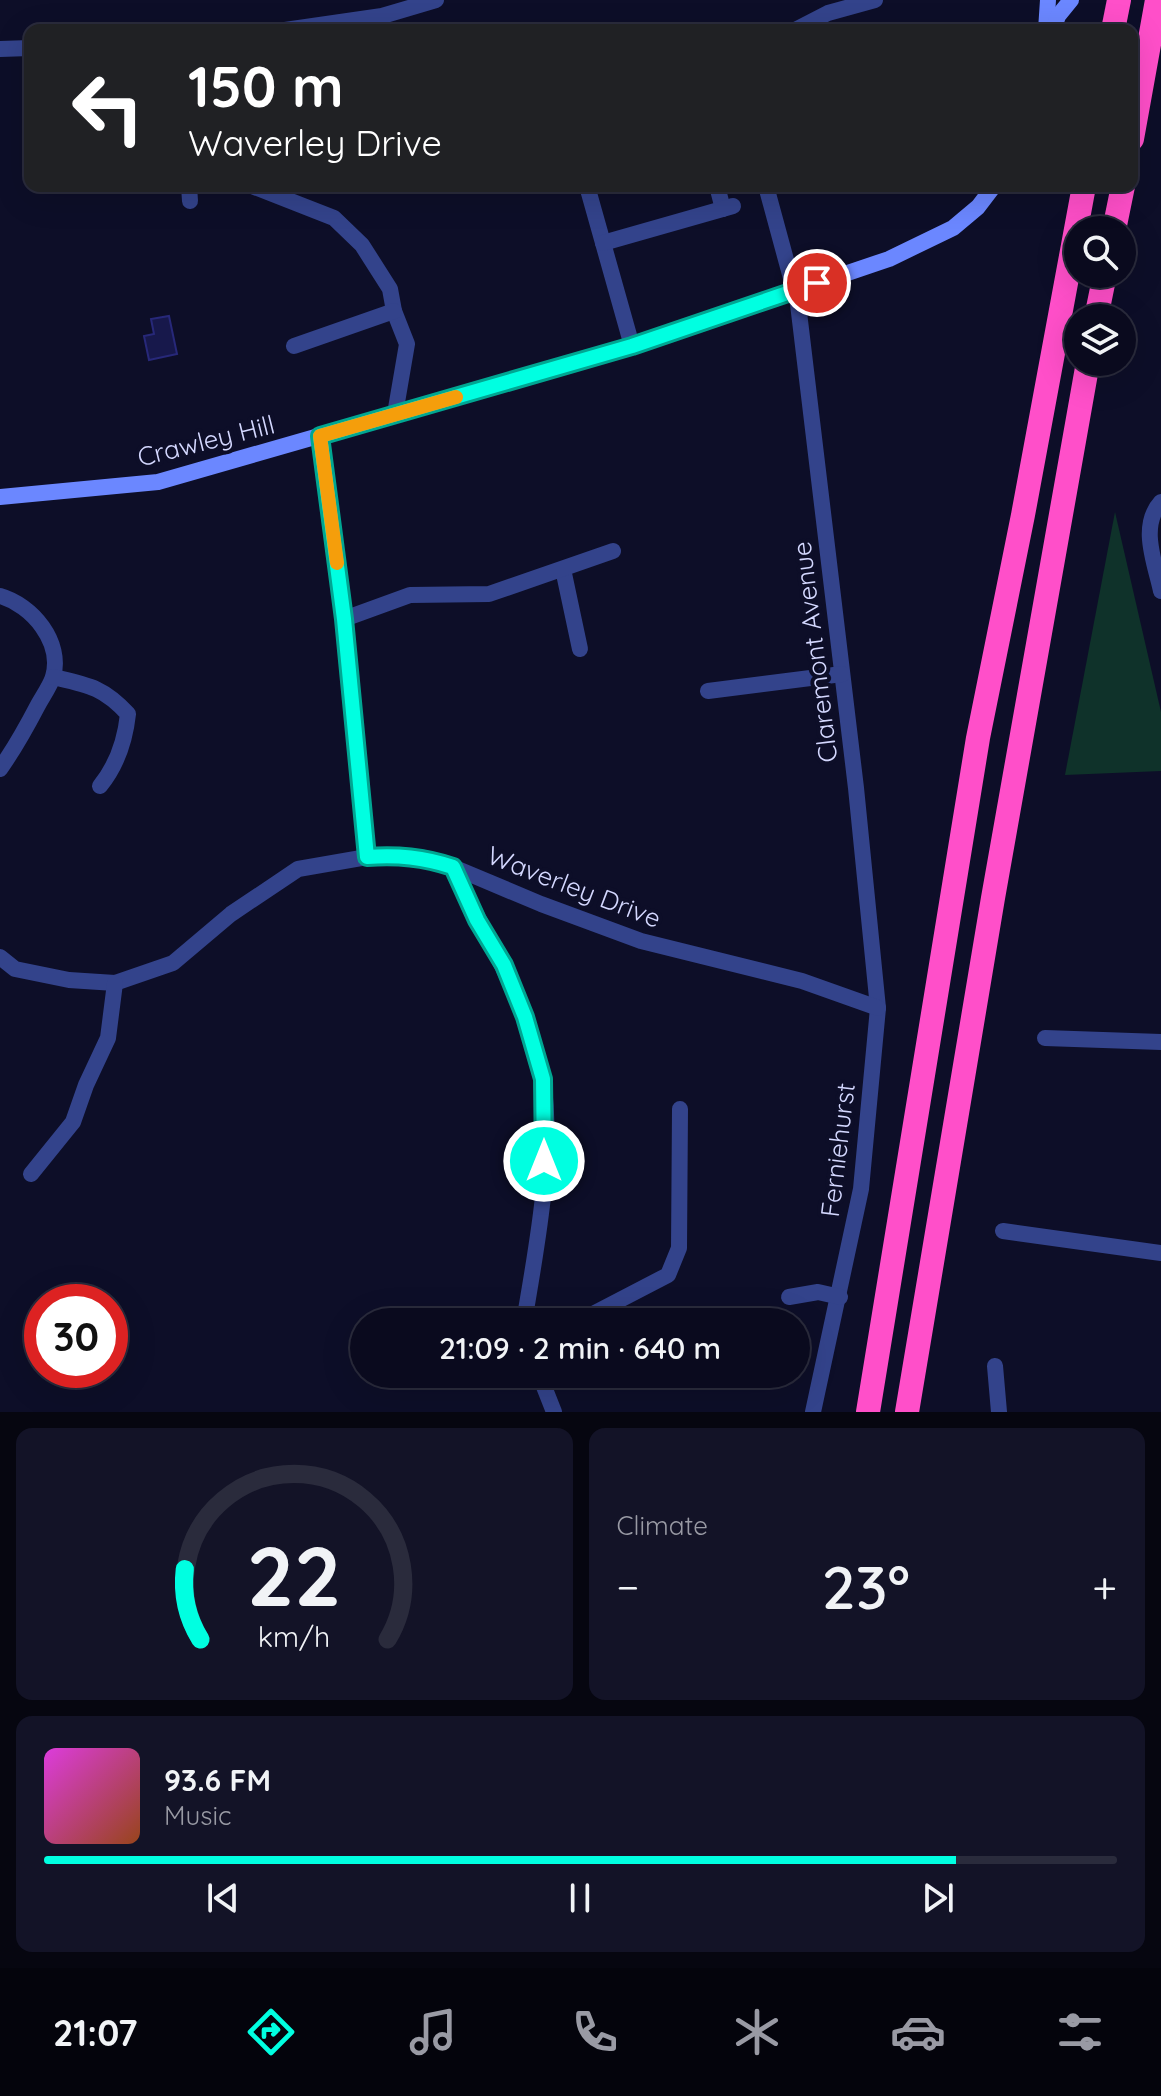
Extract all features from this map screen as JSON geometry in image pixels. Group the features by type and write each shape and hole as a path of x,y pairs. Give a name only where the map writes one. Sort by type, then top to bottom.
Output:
{"highway":[{"path":"1114,24 1119,0"},
{"path":"1138,106 1157,0"},
{"path":"868,1412 978,738 1083,192"},
{"path":"1117,216 1122,192"},
{"path":"907,1412 993,898 1086,376"}],"street":[{"path":"327,24 382,16 436,0"},
{"path":"807,24 828,13 875,0"},
{"path":"1046,24 1048,0"},
{"path":"1055,24 1071,0"},
{"path":"0,49 24,48"},
{"path":"267,192 334,218 362,245 390,289 394,311 407,344 395,414"},
{"path":"589,192 632,346"},
{"path":"603,243 728,207 720,192"},
{"name":"Claremont Avenue","path":"768,192 798,304 856,788 878,1008"},
{"name":"Crawley Hill","path":"0,497 158,482 632,346 889,259 953,228 978,207 989,192"},
{"path":"294,346 394,311"},
{"path":"320,436 344,619 367,857"},
{"path":"1161,502 1154,509 1149,533 1161,591"},
{"path":"344,619 410,595 489,594 613,551"},
{"path":"563,569 580,649"},
{"path":"0,596 29,610 48,635 53,660 53,677 24,736 0,769"},
{"path":"708,691 842,674"},
{"path":"53,677 92,686 115,700 128,714 126,737 100,786"},
{"name":"Waverley Drive","path":"0,957 15,969 69,980 115,983 173,963 231,914 298,869 367,857 399,855 425,858 453,867 641,941 802,981 878,1008"},
{"path":"453,867 477,920 504,965 525,1017 543,1079 546,1142 542,1200 526,1308"},
{"path":"31,1174 73,1122 108,1038 115,983"},
{"name":"Ferniehurst","path":"813,1412 861,1189 878,1008"},
{"path":"1045,1038 1161,1042"},
{"path":"604,1308 668,1275 679,1248 680,1109"},
{"path":"1003,1231 1161,1253"},
{"path":"789,1297 818,1292 840,1297"},
{"path":"995,1366 999,1412"},
{"path":"545,1388 554,1412"}],"green space":[{"path":"1115,512 1161,712 1161,771 1065,775"}],"building":[{"path":"169,316 177,354 149,360 144,336 154,334 151,319"}],"slow traffic":[{"path":"337,563 320,436 456,397"}],"route":[{"path":"544,1161 543,1079 525,1017 504,965 477,920 453,867 425,858 399,855 367,857 344,619 320,436 632,346 817,283"}]}
